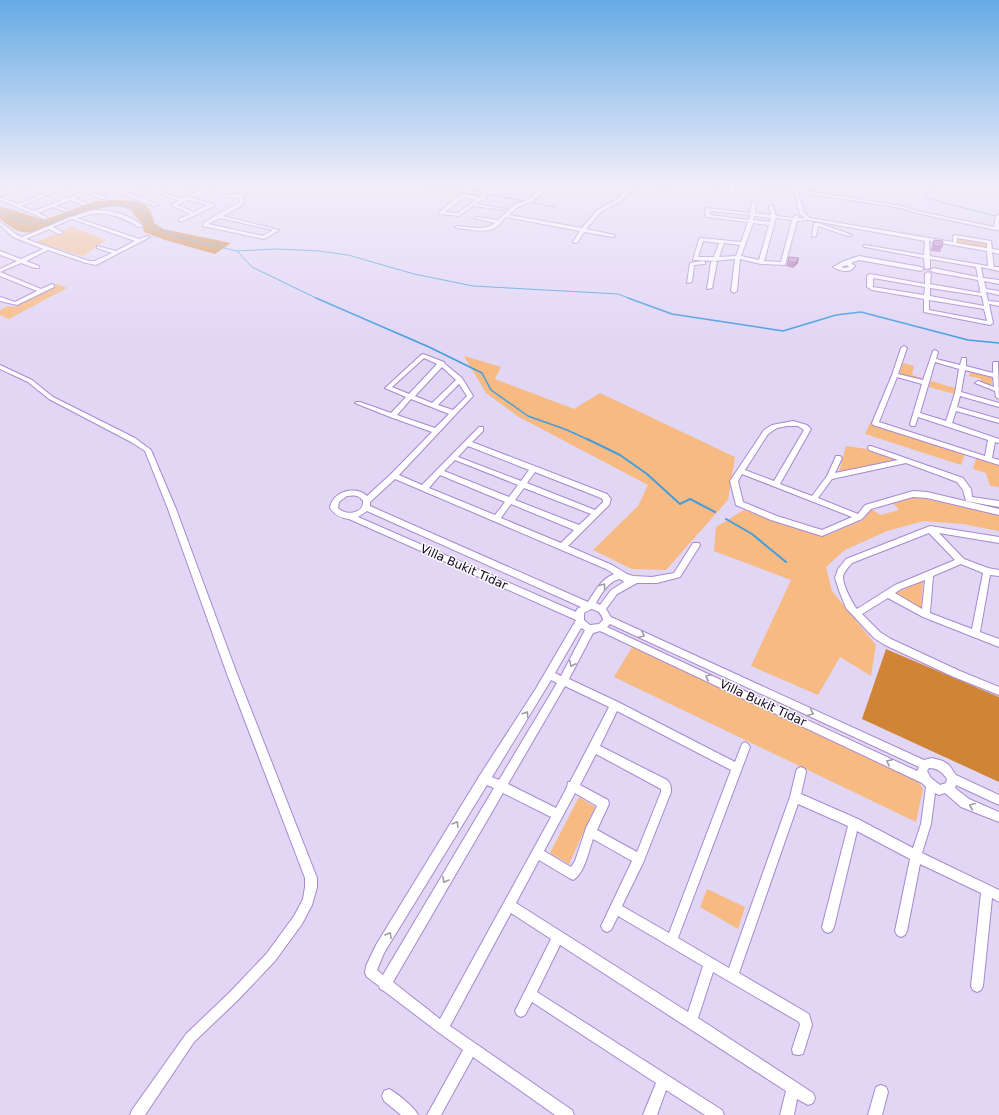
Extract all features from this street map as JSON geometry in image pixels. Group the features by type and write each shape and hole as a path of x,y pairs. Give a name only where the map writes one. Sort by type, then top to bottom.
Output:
{"street":[{"path":"17,237 91,263 102,261 146,237"},
{"path":"22,239 27,237"},
{"path":"128,237 139,241"},
{"path":"575,242 578,237"},
{"path":"734,291 737,259 745,237"},
{"path":"761,262 768,237"},
{"path":"742,244 701,239 695,258 696,260 737,259 783,264 790,237"},
{"path":"898,237 956,243 990,251"},
{"path":"955,237 956,243"},
{"path":"961,237 989,242 991,268"},
{"path":"927,240 999,252"},
{"path":"927,240 927,284 925,310 989,323 991,322 992,318 986,305 985,292 987,280"},
{"path":"709,288 715,260 722,241"},
{"path":"865,246 999,269"},
{"path":"99,247 116,253"},
{"path":"0,271 49,248"},
{"path":"0,253 37,267"},
{"path":"846,262 855,259 999,282"},
{"path":"689,282 692,264 715,260"},
{"path":"978,265 980,280 985,292"},
{"path":"0,274 41,291"},
{"path":"999,293 870,276 870,287 872,288 986,305 999,304"},
{"path":"0,299 15,304 52,286"},
{"path":"904,348 895,375 876,421 877,425 999,463"},
{"path":"912,424 935,352"},
{"path":"350,516 360,513 366,504 470,396 460,379 442,363 422,356 388,388 410,398 453,413"},
{"path":"948,424 958,393 964,359"},
{"path":"933,360 996,376"},
{"path":"392,416 442,363"},
{"path":"996,363 999,397"},
{"path":"0,367 30,381 51,398 134,440 148,450 172,509 232,674 310,878 311,888 308,901 298,920 271,957 234,996 190,1038 137,1115"},
{"path":"895,375 926,384"},
{"path":"433,406 460,379"},
{"path":"978,383 998,390"},
{"path":"958,393 999,405"},
{"path":"358,403 436,431"},
{"path":"953,408 999,421"},
{"path":"916,414 996,439 988,459"},
{"path":"776,484 808,429 786,424 769,429 734,481 734,489 739,497 739,503 774,518 822,533 859,517 868,507 873,504 912,494 999,504"},
{"path":"423,489 481,429"},
{"path":"467,443 604,496 607,499 606,503 562,547"},
{"path":"872,448 960,480 967,489 966,501"},
{"path":"453,457 596,513"},
{"path":"814,499 830,477 838,458"},
{"path":"830,477 907,461"},
{"path":"496,519 534,469"},
{"path":"740,471 859,517"},
{"path":"439,472 580,529"},
{"path":"394,476 609,567 633,582"},
{"name":"Villa Bukit Tidar","path":"579,619 350,516 342,515 336,511 334,504 338,498 344,494 353,493 362,495 366,504 589,606"},
{"path":"966,501 999,512"},
{"path":"999,540 930,529 849,562 841,571 839,578 849,606 877,635 888,642 957,674 999,691"},
{"path":"930,529 960,561 987,571 999,573"},
{"path":"601,609 614,592 633,582 677,575 696,545"},
{"path":"856,614 887,593 960,561"},
{"path":"974,634 987,571"},
{"path":"567,1115 442,1028 372,976 371,970 418,885 550,674 579,619 580,611 589,606 607,582 613,577 623,575"},
{"path":"926,615 929,575"},
{"path":"887,593 926,615 999,643"},
{"path":"579,619 584,626 590,629 601,628 605,624 607,619 605,613 601,609 589,606"},
{"name":"Villa Bukit Tidar","path":"607,619 925,765"},
{"name":"Villa Bukit Tidar","path":"601,628 928,782"},
{"path":"384,985 563,681 590,629"},
{"path":"550,674 615,705 736,768"},
{"path":"442,1028 538,853 572,786 594,748 615,705"},
{"path":"672,940 745,747"},
{"path":"594,748 666,786 666,792 639,859 607,926"},
{"path":"952,778 952,785 947,789 939,790 928,782 922,771 928,763 937,764 946,769 952,778 999,800"},
{"path":"732,976 795,797 801,772"},
{"path":"484,778 558,815"},
{"path":"901,932 916,856 926,824 928,782"},
{"path":"538,853 573,874 590,832 604,804 572,786"},
{"path":"947,789 965,803 999,817"},
{"path":"795,797 854,823 916,856 999,896"},
{"path":"828,926 854,823"},
{"path":"590,832 639,859"},
{"path":"977,986 987,890"},
{"path":"509,905 691,1021 808,1098"},
{"path":"615,908 805,1018 806,1025 798,1049"},
{"path":"521,1011 558,937"},
{"path":"691,1021 710,963"},
{"path":"530,994 717,1115"},
{"path":"434,1115 471,1048"},
{"path":"650,1115 663,1081"},
{"path":"787,1115 793,1088"},
{"path":"875,1115 881,1092"},
{"path":"389,1096 405,1113"}],"shaded area":[{"path":"49,237 98,237 106,240 83,256 37,242"},
{"path":"157,237 202,237 231,243 215,254"},
{"path":"957,237 986,243 986,248 957,243"},
{"path":"57,284 67,288 9,319 0,315 0,310 7,306 14,307"},
{"path":"464,356 501,367 495,379 574,409 600,393 735,457 728,500 666,570 632,569 593,550 638,506 648,485 519,417 486,393"},
{"path":"903,363 914,366 912,375 925,379 925,381 899,375"},
{"path":"970,371 993,378 991,385 981,383 981,379 969,376"},
{"path":"931,381 955,388 954,394 929,387"},
{"path":"870,423 965,454 961,465 865,434"},
{"path":"846,446 867,449 898,460 839,472"},
{"path":"976,458 999,466 999,487 990,486 986,473 973,469"},
{"path":"917,497 999,515 999,531 963,524 924,521 887,531 845,550 826,567 832,591 876,645 871,676 840,657 818,695 751,666 791,580 714,551 716,527 744,510 788,526 825,536 863,520 872,509 880,515 899,510 893,503"},
{"path":"923,581 921,609 893,594"},
{"path":"632,647 918,781 923,789 916,822 614,677"},
{"path":"886,649 999,697 999,782 862,719"},
{"path":"579,797 595,807 569,864 550,853"},
{"path":"707,889 745,907 738,929 700,907"}],"building":[{"path":"934,240 943,241 942,247 934,246"},
{"path":"789,257 799,258 795,263 788,261"}],"waterway":[{"path":"180,237 237,251"},
{"path":"237,251 276,249 319,251 348,255 414,274 473,286 618,294 631,299"},
{"path":"237,251 252,267 318,299"},
{"path":"316,298 429,347 482,373 491,390 528,416 567,430 589,440"},
{"path":"628,298 672,314 783,331 836,315 861,312 968,340 999,343"},
{"path":"587,439 620,455 647,474 680,504 690,499 715,512"},
{"path":"726,519 752,534 786,562"}]}
